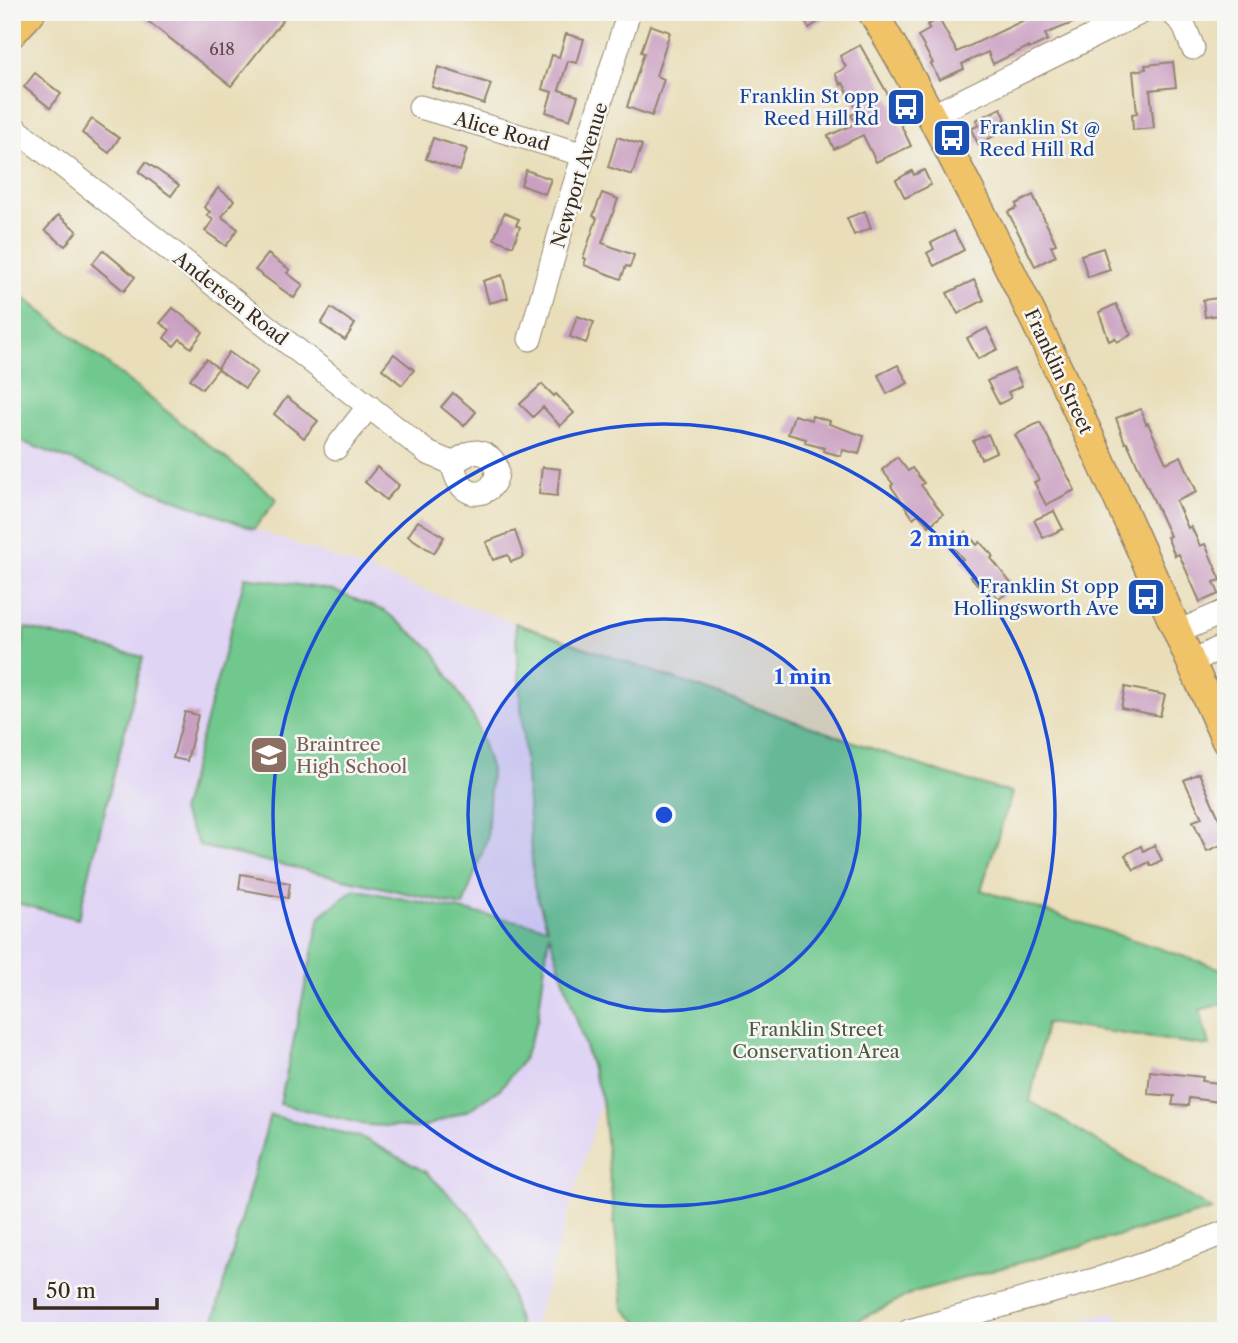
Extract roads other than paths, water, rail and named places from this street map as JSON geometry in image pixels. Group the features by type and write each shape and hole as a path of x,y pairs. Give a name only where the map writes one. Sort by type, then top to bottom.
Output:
{"main road":[{"path":"12,33 31,12"},
{"name":"Franklin Street","path":"872,12 908,72 1035,318 1226,741"}],"street":[{"name":"Newport Avenue","path":"530,339 566,212 629,12"},
{"path":"931,116 1142,12"},
{"path":"1171,12 1183,23 1193,48"},
{"name":"Alice Road","path":"420,107 585,155"},
{"name":"Andersen Road","path":"12,126 429,453 452,463"},
{"path":"336,449 369,407"},
{"path":"1178,632 1226,611"},
{"path":"1191,662 1226,645"},
{"path":"909,1331 1101,1278 1226,1232"}],"place":[{"name":"Franklin St opp Reed Hill Rd","path":"906,107"},
{"name":"Franklin St @ Reed Hill Rd","path":"952,138"},
{"name":"Franklin St opp Hollingsworth Ave","path":"1146,597"},
{"name":"Braintree High School","path":"269,755"}],"park label":[{"name":"Franklin Street Conservation Area","path":"816,1040"}]}
